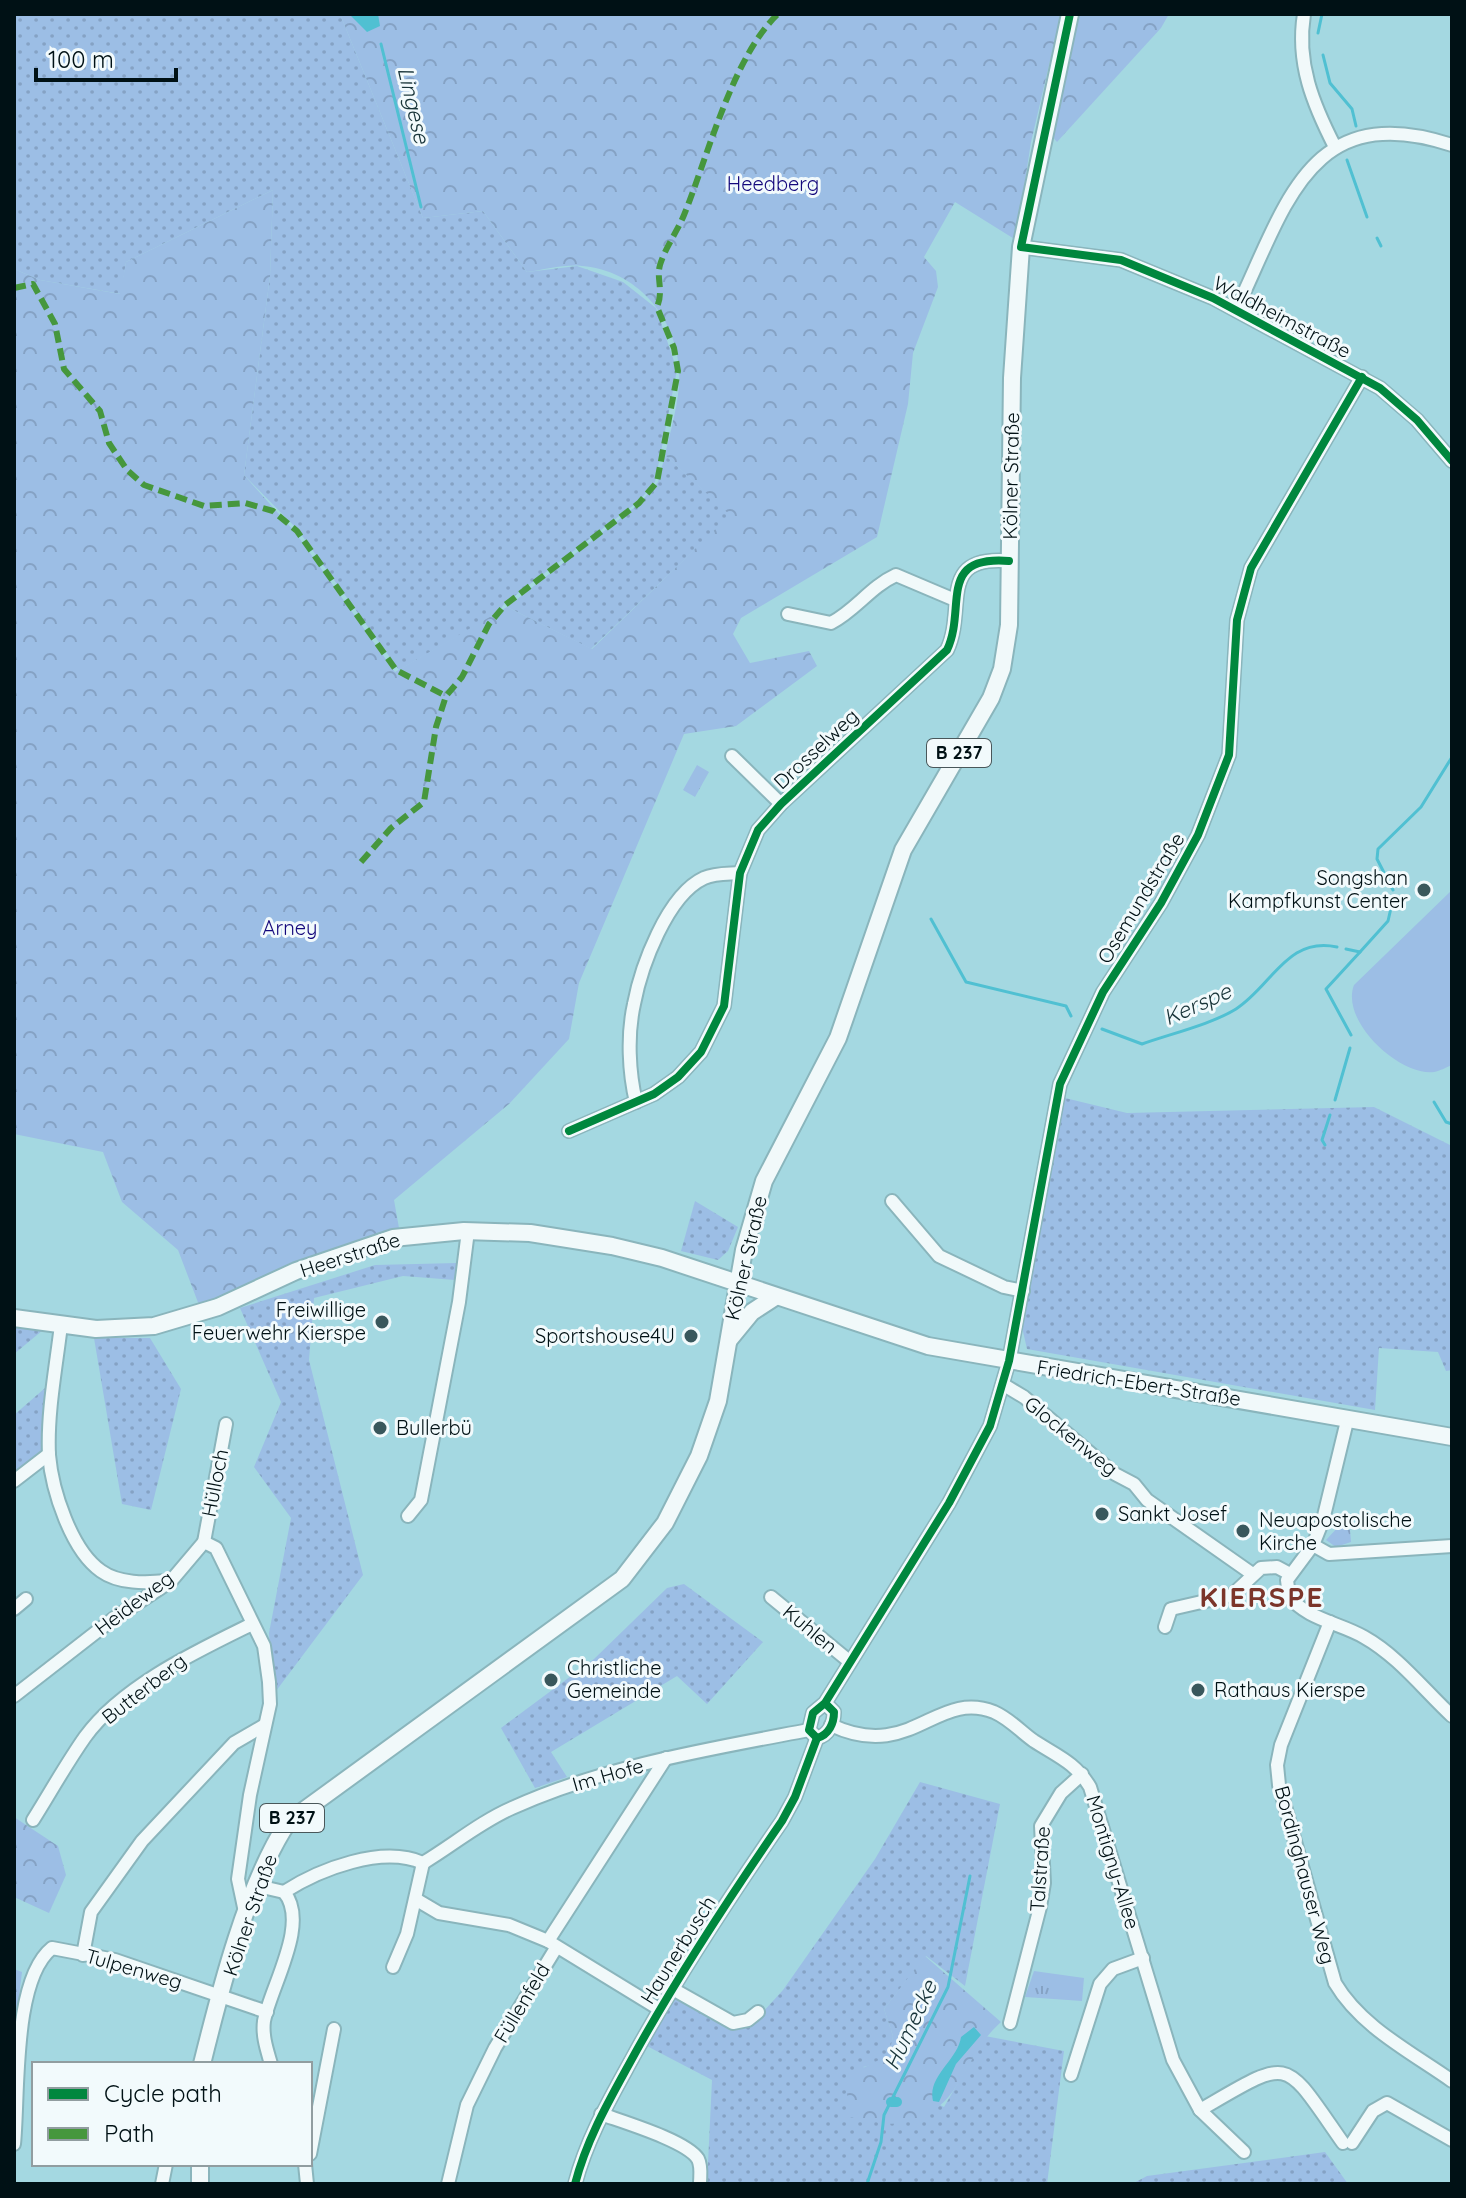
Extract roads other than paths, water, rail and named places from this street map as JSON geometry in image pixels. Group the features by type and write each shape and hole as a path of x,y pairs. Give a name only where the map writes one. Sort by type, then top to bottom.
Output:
{"main road":[{"name":"B 237","path":"1021,247 1070,14"},
{"name":"Kölner Straße","path":"203,2062 246,1915 275,1842 304,1807 567,1620 636,1564 671,1512 699,1456 718,1401 753,1211 764,1181 838,1038 898,861 996,683 1009,625 1012,378 1021,247"},
{"name":"Heerstraße","path":"14,1318 125,1330 181,1320 359,1248 393,1238 468,1231 530,1233 612,1246 738,1283"},
{"name":"Friedrich-Ebert-Straße","path":"738,1283 928,1346 1452,1437"},
{"path":"728,1341 752,1312 775,1297"}],"street":[{"path":"1304,14 1301,54 1305,78 1335,147"},
{"path":"1236,310 1289,200 1310,166 1335,147 1361,136 1382,132 1428,137 1452,145"},
{"name":"Waldheimstraße","path":"1021,247 1121,260 1236,310 1362,377 1404,406 1452,461"},
{"name":"Osemundstraße","path":"1009,1361 1053,1107 1067,1064 1103,992 1190,853 1229,755 1237,620 1251,568 1362,377"},
{"name":"Drosselweg","path":"569,1131 636,1102 678,1077 701,1052 724,1006 740,873 758,830 781,804 947,650 952,639 959,578 969,566 983,560 1009,561"},
{"path":"788,614 831,623 843,617 875,585 896,575 955,600"},
{"path":"732,756 781,804"},
{"path":"636,1102 630,1078 633,1006 658,932 681,894 702,879 740,873"},
{"path":"892,1201 939,1256 1004,1287 1023,1291"},
{"path":"408,1516 421,1500 459,1302 468,1231"},
{"path":"61,1325 49,1454 60,1510 87,1557 102,1572 125,1580 171,1581"},
{"path":"813,1734 831,1725 834,1712 825,1703 973,1463 1004,1385 1009,1361"},
{"name":"Glockenweg","path":"1004,1385 1024,1397 1115,1474 1134,1484 1147,1500 1251,1573"},
{"path":"1347,1421 1323,1520 1313,1545 1290,1574 1286,1586 1294,1603 1363,1636 1387,1653 1452,1716"},
{"name":"Hülloch","path":"204,1542 226,1424"},
{"path":"14,1481 49,1454"},
{"path":"204,1542 216,1548 264,1646 270,1704 250,1795 238,1879 246,1915"},
{"name":"Heideweg","path":"14,1696 113,1619 171,1581 204,1542"},
{"path":"1313,1545 1329,1554 1452,1546"},
{"path":"1165,1627 1171,1609 1232,1595 1251,1573 1270,1566 1290,1574"},
{"name":"Kuhlen","path":"771,1597 849,1661"},
{"path":"14,1609 26,1599"},
{"name":"Bordinghauser Weg","path":"1330,1622 1281,1745 1279,1785 1335,1983 1347,2003 1361,2017 1452,2081"},
{"name":"Butterberg","path":"33,1820 86,1735 108,1713 186,1654 252,1624"},
{"name":"Haunerbusch","path":"575,2184 584,2149 659,2009 795,1797 813,1734 813,1713 825,1703"},
{"name":"Montigny-Allee","path":"831,1725 863,1737 887,1737 902,1734 942,1714 976,1708 995,1713 1072,1762 1090,1787 1173,2060 1200,2110 1244,2152"},
{"path":"83,1955 91,1912 142,1841 234,1743 265,1725"},
{"name":"Im Hofe","path":"423,1863 509,1809 551,1791 666,1758 813,1734"},
{"name":"Füllenfeld","path":"448,2184 467,2105 495,2048 552,1944 666,1758"},
{"name":"Talstraße","path":"1010,2023 1044,1883 1041,1826 1061,1793 1082,1774"},
{"path":"288,1896 312,1876 368,1861 409,1857 423,1863 417,1900 393,1967"},
{"path":"258,1886 288,1896"},
{"path":"270,2062 264,2037 267,2012 291,1936 288,1896"},
{"path":"417,1900 439,1913 509,1925 552,1944 659,2009"},
{"name":"Tulpenweg","path":"14,2144 20,2026 35,1969 46,1953 58,1948 115,1960 267,2012"},
{"path":"1071,2075 1100,1984 1113,1969 1143,1958"},
{"name":"Haunerbusch","path":"671,1988 733,2023 748,2020 758,2012"},
{"path":"312,2144 334,2029"},
{"path":"1200,2110 1256,2077 1270,2072 1285,2072 1306,2088 1347,2143 1373,2111 1387,2103 1452,2140"},
{"path":"601,2114 696,2155 701,2164 700,2184"}],"waterway":[{"path":"1318,33 1322,14"},
{"name":"Lingese","path":"381,44 421,207"},
{"path":"1323,55 1330,83 1352,109 1356,126"},
{"path":"1347,160 1367,217"},
{"path":"1377,238 1381,246"},
{"name":"Kerspe","path":"1393,890 1377,859 1378,849 1421,807 1452,757"},
{"name":"Kerspe","path":"1346,949 1360,952 1388,921 1391,908"},
{"name":"Kerspe","path":"931,919 966,982 1066,1006 1071,1016"},
{"name":"Kerspe","path":"1102,1029 1142,1044 1203,1024 1236,1009 1281,965 1305,949 1337,947"},
{"path":"1351,1035 1326,989 1360,952"},
{"path":"1335,1100 1350,1048"},
{"path":"1434,1102 1446,1122 1452,1124"},
{"path":"1325,1145 1322,1140 1330,1115"},
{"name":"Humecke","path":"867,2184 881,2142 884,2115 948,1987 970,1876"},
{"name":"Humecke","path":"891,2102 897,2102"}],"place":[{"name":"Songshan Kampfkunst Center","path":"1424,890"},
{"name":"Freiwillige Feuerwehr Kierspe","path":"382,1322"},
{"name":"Sportshouse4U","path":"691,1336"},
{"name":"Bullerbü","path":"380,1428"},
{"name":"Sankt Josef","path":"1102,1514"},
{"name":"Neuapostolische Kirche","path":"1243,1531"},
{"name":"Christliche Gemeinde","path":"551,1680"},
{"name":"Rathaus Kierspe","path":"1198,1690"}],"district":[{"name":"KIERSPE","path":"1262,1597"}],"park label":[{"name":"Heedberg","path":"773,184"},
{"name":"Arney","path":"290,928"}]}
